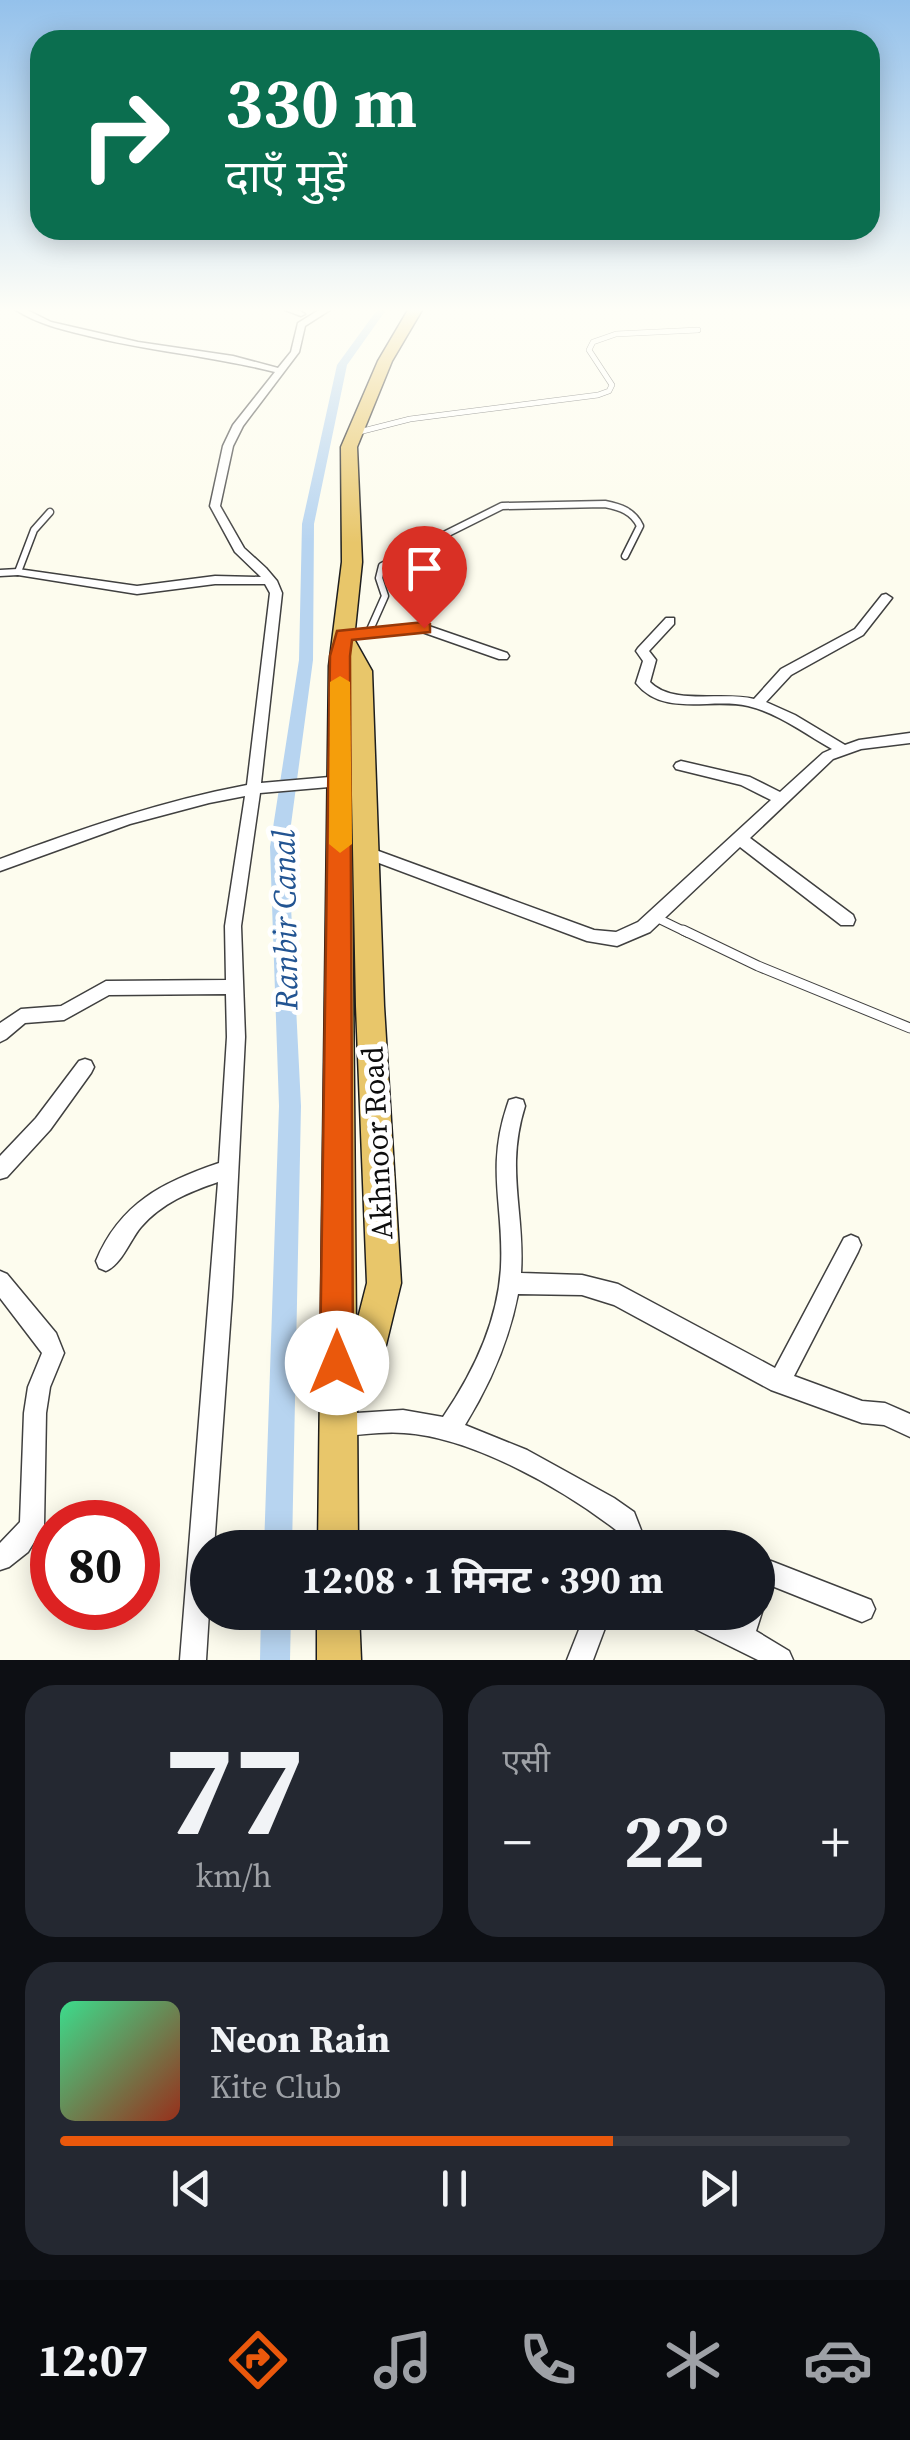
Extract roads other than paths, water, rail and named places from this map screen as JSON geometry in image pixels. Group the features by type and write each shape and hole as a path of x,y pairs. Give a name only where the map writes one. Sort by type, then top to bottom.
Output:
{"highway":[{"name":"Akhnoor Road","path":"337,1413 377,1328 384,1284 370,1006 361,672 352,635 354,519 348,457 374,387"},
{"name":"Akhnoor Road","path":"338,1530 340,666 352,635"},
{"path":"338,1630 339,1660"}],"street":[{"path":"194,1660 236,1037 233,926 276,593 271,581 239,550 215,506 228,446 238,424 268,387"},
{"path":"0,573 18,572 137,590 214,580 271,581"},
{"path":"757,704 786,672 859,632 886,598"},
{"path":"670,621 642,652 650,660 645,688 677,698 728,698 757,704 842,749"},
{"path":"352,635 424,628 503,656"},
{"path":"368,853 593,936 627,937 742,840 828,756 842,749 910,738"},
{"path":"681,766 745,781 784,800"},
{"path":"0,865 146,813 253,786 341,781"},
{"path":"742,840 847,920"},
{"path":"0,1034 21,1016 64,1013 106,988 234,987"},
{"path":"0,1170 43,1124 85,1067"},
{"path":"447,1431 482,1377 508,1283 510,1239 501,1177 506,1138 516,1106"},
{"path":"106,1261 133,1217 150,1201 175,1187 228,1170"},
{"path":"779,1382 851,1245"},
{"path":"0,1281 48,1340 53,1353 44,1371 35,1413 32,1526 0,1558"},
{"path":"508,1283 582,1285 618,1295 779,1382 862,1412 885,1414 910,1426"},
{"path":"337,1413 447,1431 556,1475 605,1504 627,1525 627,1530"},
{"path":"775,1575 862,1608"},
{"path":"580,1660 592,1630"},
{"path":"750,1630 780,1660"}],"lane":[{"path":"355,434 410,419 598,395 611,387"},
{"path":"352,635 385,596 379,578 382,566 502,506 605,504 621,508 635,516 640,526 625,556"},
{"path":"18,572 34,530 50,512"},
{"path":"655,917 758,966 910,1028"}],"waterway":[{"name":"Ranbir Canal","path":"278,1530 290,1106 279,847 306,660 308,524 337,387"},
{"name":"Ranbir Canal","path":"275,1660 276,1630"}]}
